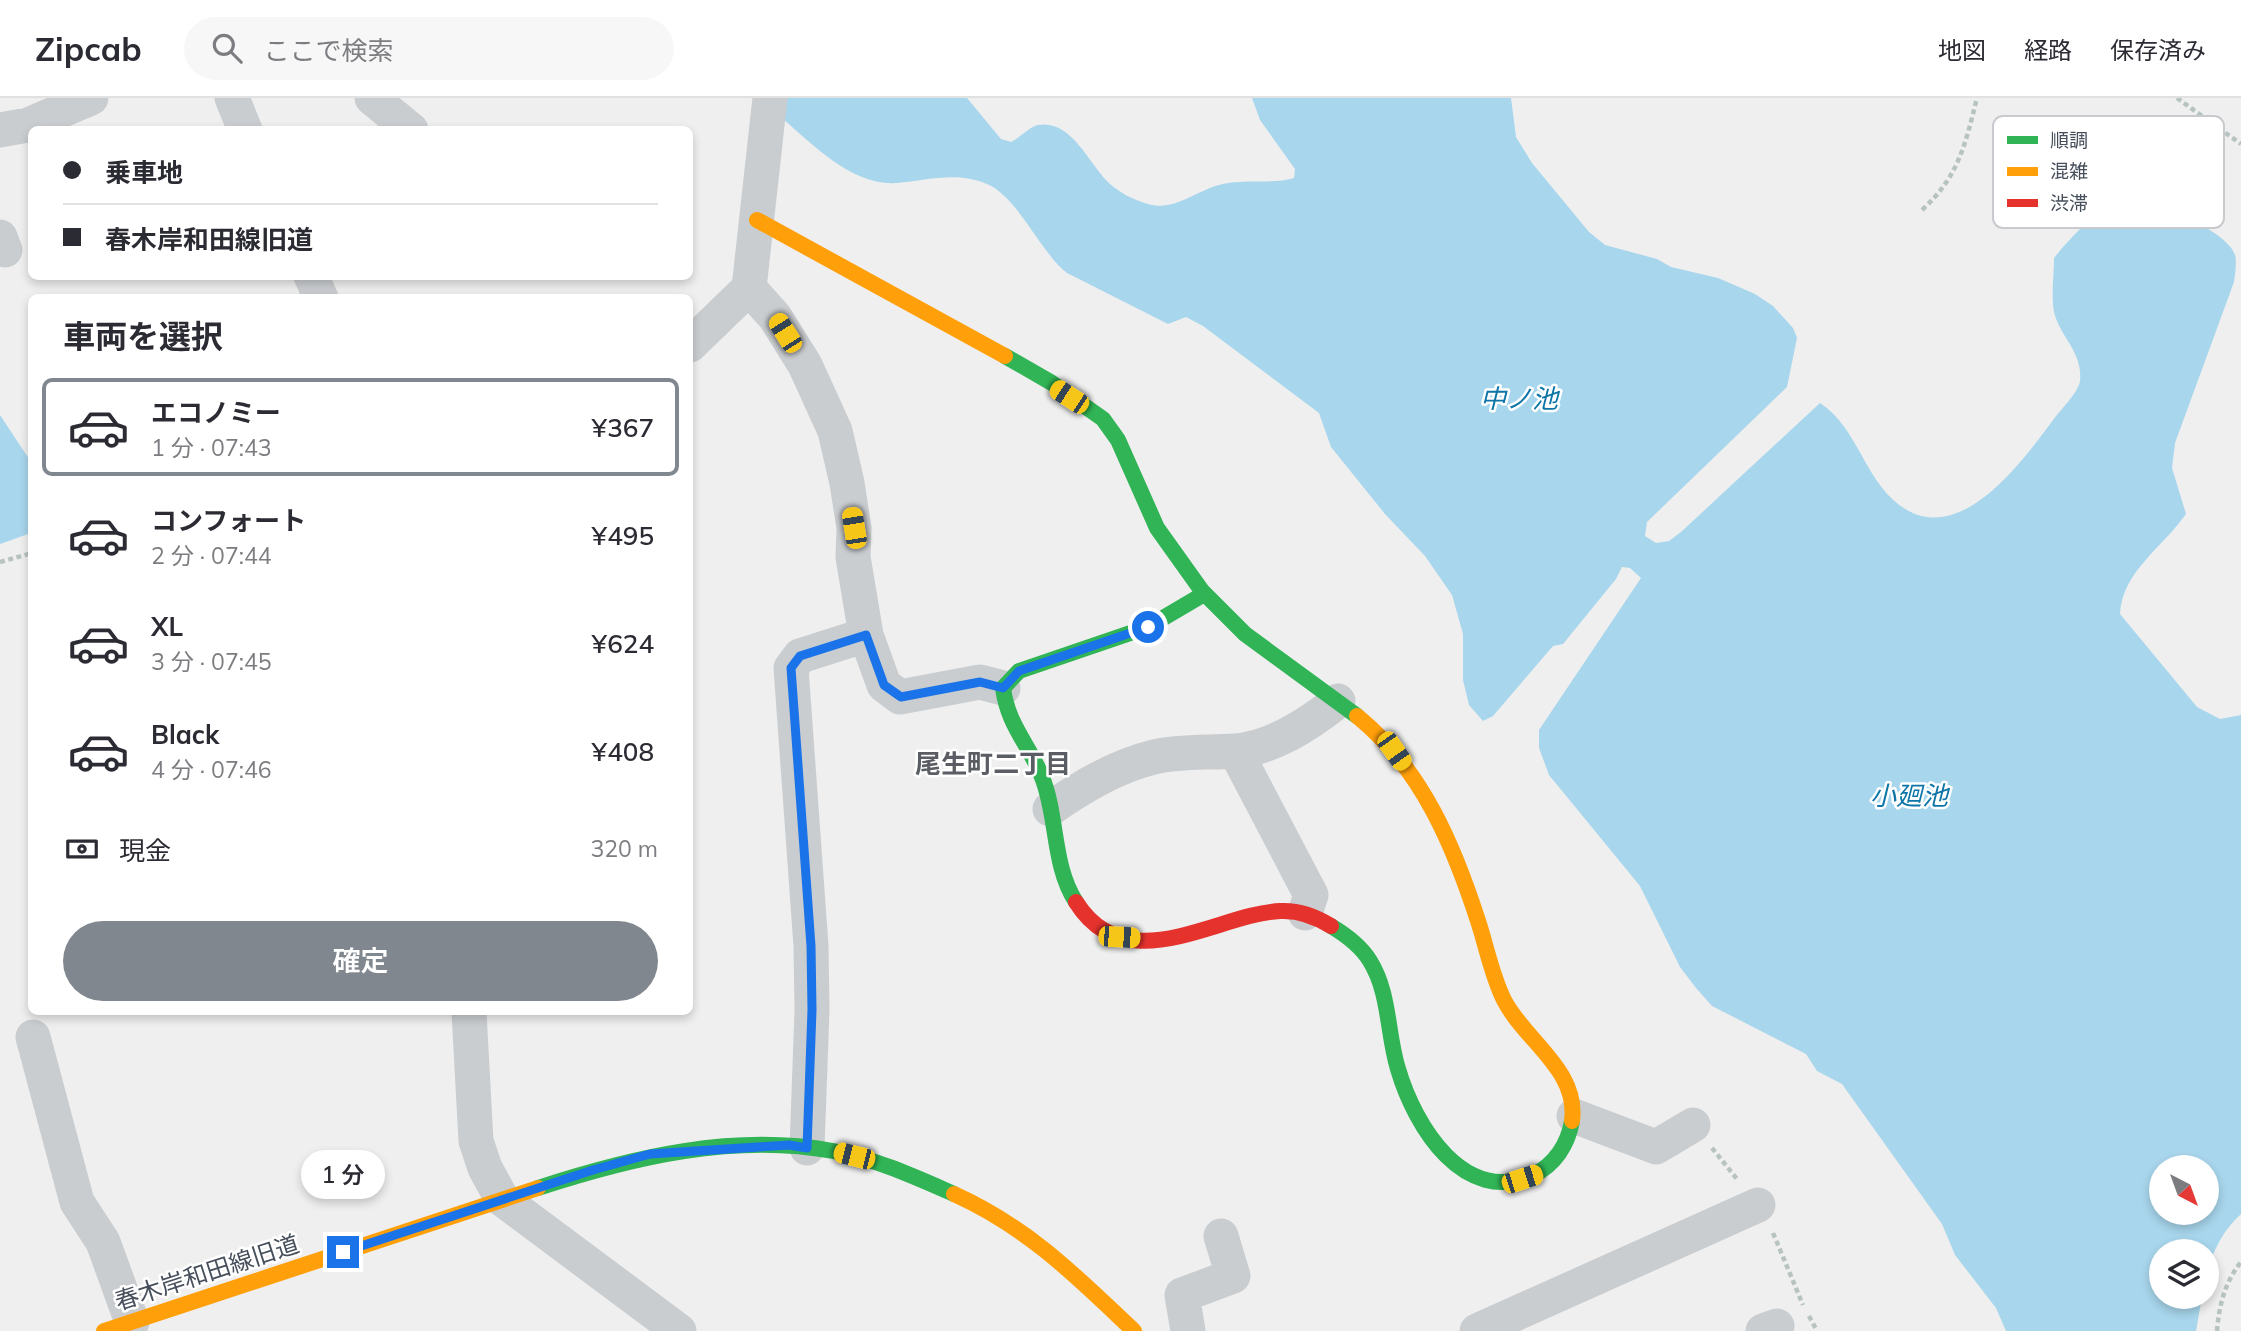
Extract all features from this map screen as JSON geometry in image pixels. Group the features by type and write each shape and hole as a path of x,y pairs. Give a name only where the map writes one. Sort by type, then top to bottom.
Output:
{"street":[{"path":"0,130 28,125 91,98"},
{"path":"232,98 243,126"},
{"path":"372,98 406,126"},
{"path":"693,342 749,288 771,98"},
{"path":"757,220 1009,359 1109,422 1157,528 1204,594 1251,639 1363,719 1394,751 1424,795 1455,855 1498,988 1523,1030 1571,1087 1574,1116 1561,1153 1537,1174 1507,1184 1482,1182 1457,1168 1431,1136 1402,1082 1376,972 1361,950 1331,926 1305,913 1266,912 1229,921 1205,932 1159,940 1119,937 1092,925 1073,900 1061,868 1043,777 1005,715 1003,688 1019,671 1148,627 1204,594"},
{"path":"749,288 775,317 806,365 835,431 851,505 854,528 853,557 866,635 884,685 901,697 980,682 1003,688"},
{"path":"807,1148 812,1010 811,946 791,668 800,656 866,635"},
{"path":"1050,809 1078,789 1151,758 1186,751 1236,751 1308,725 1338,701"},
{"path":"1236,751 1311,895 1305,913"},
{"path":"469,1015 476,1141 485,1168 502,1199 679,1331"},
{"path":"33,1037 77,1202 103,1242 123,1327"},
{"path":"1574,1116 1656,1147 1693,1125"},
{"name":"春木岸和田線旧道","path":"123,1327 502,1199 650,1154 789,1145 833,1151 911,1174 1011,1223 1040,1244 1134,1331"},
{"path":"1477,1331 1758,1205"},
{"path":"1188,1331 1182,1294 1233,1276 1221,1236"}],"path":[{"path":"1922,210 1950,180 1961,161 1977,98"},
{"path":"2178,98 2203,116"},
{"path":"2224,132 2241,144"},
{"path":"0,562 28,554"},
{"path":"2217,1331 2218,1309 2231,1275 2241,1262"}],"water":[{"name":"小廻池","path":"785,98 967,98 1001,139 1011,142 1038,125 1060,128 1077,143 1115,188 1125,195 1157,206 1175,203 1219,185 1294,178 1295,169 1260,120 1252,98 1511,98 1516,137 1532,163 1589,232 1605,245 1657,259 1671,267 1718,278 1755,294 1773,306 1793,328 1797,338 1787,387 1647,522 1645,536 1656,543 1669,541 1681,532 1820,403 1845,427 1881,487 1907,510 1928,517 1950,515 1971,506 1991,492 2009,474 2079,386 2078,362 2057,321 2053,305 2054,258 2068,241 2082,228 2207,228 2229,245 2236,261 2234,282 2175,443 2172,468 2186,514 2128,585 2120,614 2197,707 2220,719 2241,715 2241,1214 2219,1242 2219,1239 2149,1239 2149,1309 2200,1309 2196,1331 2006,1331 1996,1308 1955,1255 1942,1224 1842,1084 1817,1071 1806,1054 1712,1006 1680,967 1640,886 1549,775 1539,748 1539,730 1641,578 1630,568 1622,567 1616,579 1563,644 1553,646 1493,716 1483,721 1469,705 1463,680 1463,634 1452,595 1425,556 1385,514 1331,447 1319,413 1203,326 1186,317 1168,324 1067,273 1047,252 1009,200 987,184 954,177 897,183 880,182 865,178 835,162 784,120"},
{"path":"0,415 28,457 28,534 0,544"}],"traffic: fast":[{"path":"1005,356 1052,383 1103,419 1118,440 1157,528 1202,591 1245,634 1357,716"},
{"path":"1076,902 1063,872 1042,777 1009,713 1003,688 1019,671 1148,627 1204,594"},
{"path":"1331,926 1353,941 1370,961 1385,1000 1394,1056 1406,1091 1430,1136 1446,1155 1464,1170 1485,1180 1508,1182 1533,1175 1554,1160 1567,1138 1572,1121"},
{"path":"538,1188 647,1158 684,1151 758,1145 796,1146 849,1154 895,1169 954,1194"}],"traffic: slow":[{"path":"757,220 1005,356"},
{"path":"1357,716 1400,760 1433,811 1459,866 1504,1000 1559,1071 1572,1103 1572,1121"},
{"path":"104,1331 538,1188"},
{"path":"954,1194 981,1207 1029,1238 1071,1272 1134,1331"}],"traffic: jam":[{"path":"1076,902 1097,925 1120,938 1146,941 1173,938 1255,915 1280,911 1307,914 1331,926"}],"district":[{"name":"尾生町二丁目","path":"993,764"}],"route":[{"path":"343,1252 650,1154 789,1145 807,1148 812,1010 811,946 791,668 800,656 866,635 884,685 901,697 980,682 1003,688 1019,671 1148,627"}],"water label":[{"name":"中ノ池","path":"1519,399"}]}
